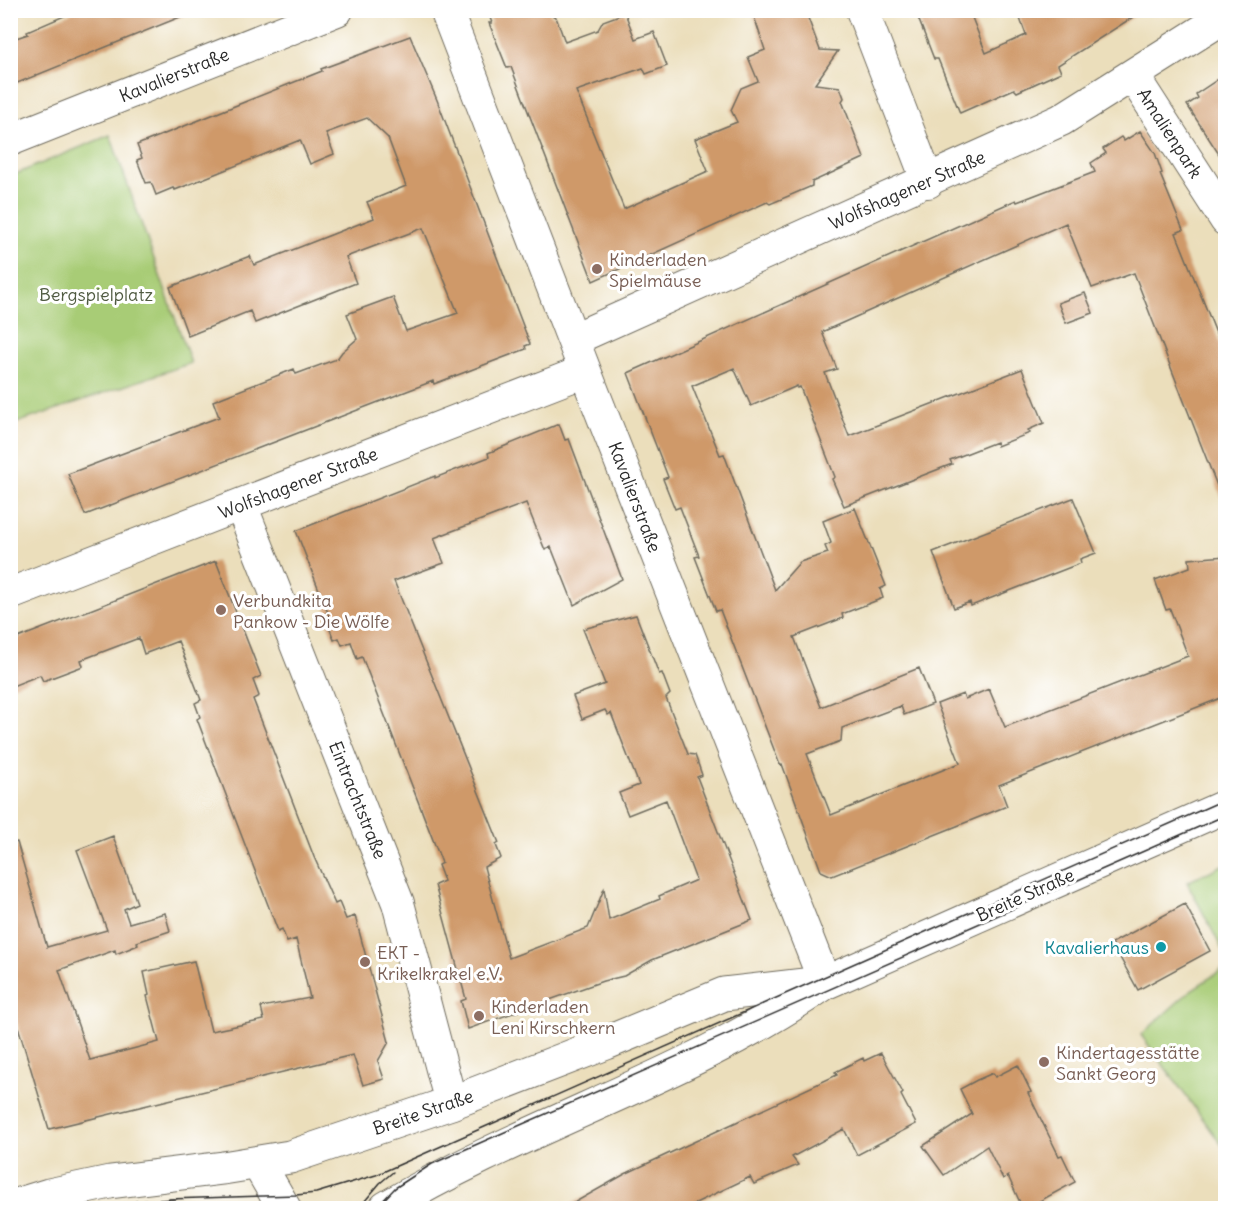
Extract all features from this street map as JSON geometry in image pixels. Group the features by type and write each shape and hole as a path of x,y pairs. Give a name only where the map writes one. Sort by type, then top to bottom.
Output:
{"main road":[{"name":"Breite Straße","path":"386,1209 452,1172 743,1034 790,1007 825,983 1226,806"},
{"name":"Breite Straße","path":"10,1207 60,1192 110,1182 290,1157 451,1103 724,994 825,983"},
{"path":"258,1163 284,1209"}],"street":[{"name":"Kavalierstraße","path":"10,140 336,10"},
{"name":"Kavalierstraße","path":"446,10 825,983"},
{"path":"862,10 928,182"},
{"name":"Wolfshagener Straße","path":"574,339 928,182 1061,120 1226,16"},
{"name":"Amalienpark","path":"1133,76 1226,220"},
{"name":"Wolfshagener Straße","path":"10,594 585,371"},
{"name":"Eintrachtstraße","path":"241,505 399,903 451,1103"}],"green space":[{"name":"Bergspielplatz","path":"110,135 191,363 11,425 11,176"},
{"path":"1225,864 1225,955 1187,882"},
{"path":"1225,968 1225,1149 1141,1035 1191,990"}],"building":[{"path":"78,10 195,11 10,86 10,40"},
{"path":"487,10 549,10 551,15 556,17 565,42 598,30 603,21 625,13 635,39 654,32 667,66 646,74 643,68 576,91 624,209 708,171 695,139 737,122 731,110 741,88 758,81 748,57 765,50 752,10 805,10 820,50 838,51 815,84 840,87 844,98 842,101 864,158 812,182 812,186 770,204 767,202 593,281 511,67 507,68 489,23 492,23"},
{"path":"915,10 969,10 986,53 1026,35 1017,10 1144,10 1058,65 1061,72 1017,92 1014,89 960,113 938,59 934,59"},
{"path":"410,36 437,100 530,344 525,346 526,349 434,384 433,381 85,515 68,474 219,417 213,401 294,369 296,374 337,359 357,339 347,314 393,297 406,331 458,313 423,228 346,257 356,283 255,323 250,311 188,336 170,287 250,256 254,265 374,218 367,202 406,186 388,138 367,118 326,133 334,154 310,164 300,140 175,190 173,188 156,195 151,182 146,183 137,160 142,158 137,145 322,71 321,69"},
{"path":"1226,74 1226,165 1187,105 1198,98 1196,94"},
{"path":"1140,131 1155,153 1162,173 1160,174 1183,230 1176,233 1226,358 1226,500 1223,501 1134,273 1092,288 1066,223 822,332 837,369 825,373 849,436 1022,369 1044,423 1028,430 1030,433 997,446 996,442 950,460 952,464 844,506 832,479 835,477 800,387 797,388 797,386 751,406 734,368 692,386 720,455 724,454 775,590 800,562 828,553 825,546 831,543 823,521 855,508 886,586 880,589 883,598 842,614 843,618 794,637 821,707 919,668 933,704 904,715 901,706 842,728 841,741 807,754 831,815 960,763 937,704 963,694 965,699 989,689 1005,727 1188,656 1170,609 1166,610 1155,580 1190,567 1189,559 1226,556 1226,696 999,785 1007,806 832,876 821,871 782,764 780,765 720,610 716,611 695,557 699,556 680,507 675,509 663,479 668,477 628,373 1016,200 1017,202 1095,172 1091,163 1106,153 1103,149 1121,137 1124,141"},
{"path":"1085,293 1093,313 1066,323 1058,303"},
{"path":"559,424 565,440 569,439 622,579 574,605 551,547 545,550 526,503 434,538 444,563 394,581 499,843 496,845 501,858 484,867 509,958 588,928 604,889 609,920 660,899 659,896 696,880 666,800 628,815 619,793 639,785 611,713 608,715 605,710 582,719 573,696 605,684 583,629 636,615 659,674 662,673 670,694 666,698 688,754 695,755 702,775 697,777 752,920 652,960 624,976 603,981 468,1029 461,1001 466,999 435,885 444,881 438,865 442,863 362,657 357,659 351,642 342,645 339,638 334,640 324,614 328,613 296,531 489,457 488,453"},
{"path":"1073,498 1096,553 1080,559 1081,563 971,606 970,602 954,608 933,552"},
{"path":"216,561 261,676 253,680 259,696 253,699 314,857 335,904 339,902 346,919 355,916 389,1042 378,1061 384,1079 363,1085 353,1055 49,1129 10,1000 10,843 17,842 47,947 107,930 77,850 113,836 137,903 124,909 129,923 165,913 170,931 137,942 138,945 116,954 115,950 59,970 90,1060 159,1042 147,996 149,995 144,972 194,961 211,1031 264,1020 261,1007 310,998 296,939 287,942 282,929 278,931 197,719 200,717 195,703 201,700 178,641 144,654 139,638 81,660 83,666 43,681 40,675 10,687 10,641"},
{"name":"Kavalierhaus","path":"1185,904 1210,951 1138,990 1112,943"},
{"path":"881,1053 903,1093 901,1095 916,1124 857,1155 844,1129 792,1157 798,1165 754,1184 750,1177 683,1209 563,1209 625,1174 837,1075 835,1072 863,1058 864,1061"},
{"path":"1018,1065 1031,1092 1028,1093 1059,1156 1062,1155 1075,1182 1025,1209 1008,1176 1003,1179 987,1146 944,1175 923,1146 972,1114 960,1089 993,1073 995,1077"}],"tram line":[{"path":"169,1199 316,1193 376,1175 1226,799"},
{"path":"376,1208 395,1188 432,1164 1226,815"},
{"path":"359,1208 380,1183 393,1172"},
{"path":"111,1207 138,1201 177,1199"},
{"path":"209,1203 233,1208"}],"place":[{"name":"Kinderladen Spielmäuse","path":"597,269"},
{"name":"Verbundkita Pankow - Die Wölfe","path":"221,610"},
{"name":"Kavalierhaus","path":"1161,947"},
{"name":"EKT - Krikelkrakel e.V.","path":"365,962"},
{"name":"Kinderladen Leni Kirschkern","path":"479,1016"},
{"name":"Kindertagesstätte Sankt Georg","path":"1044,1062"}]}
